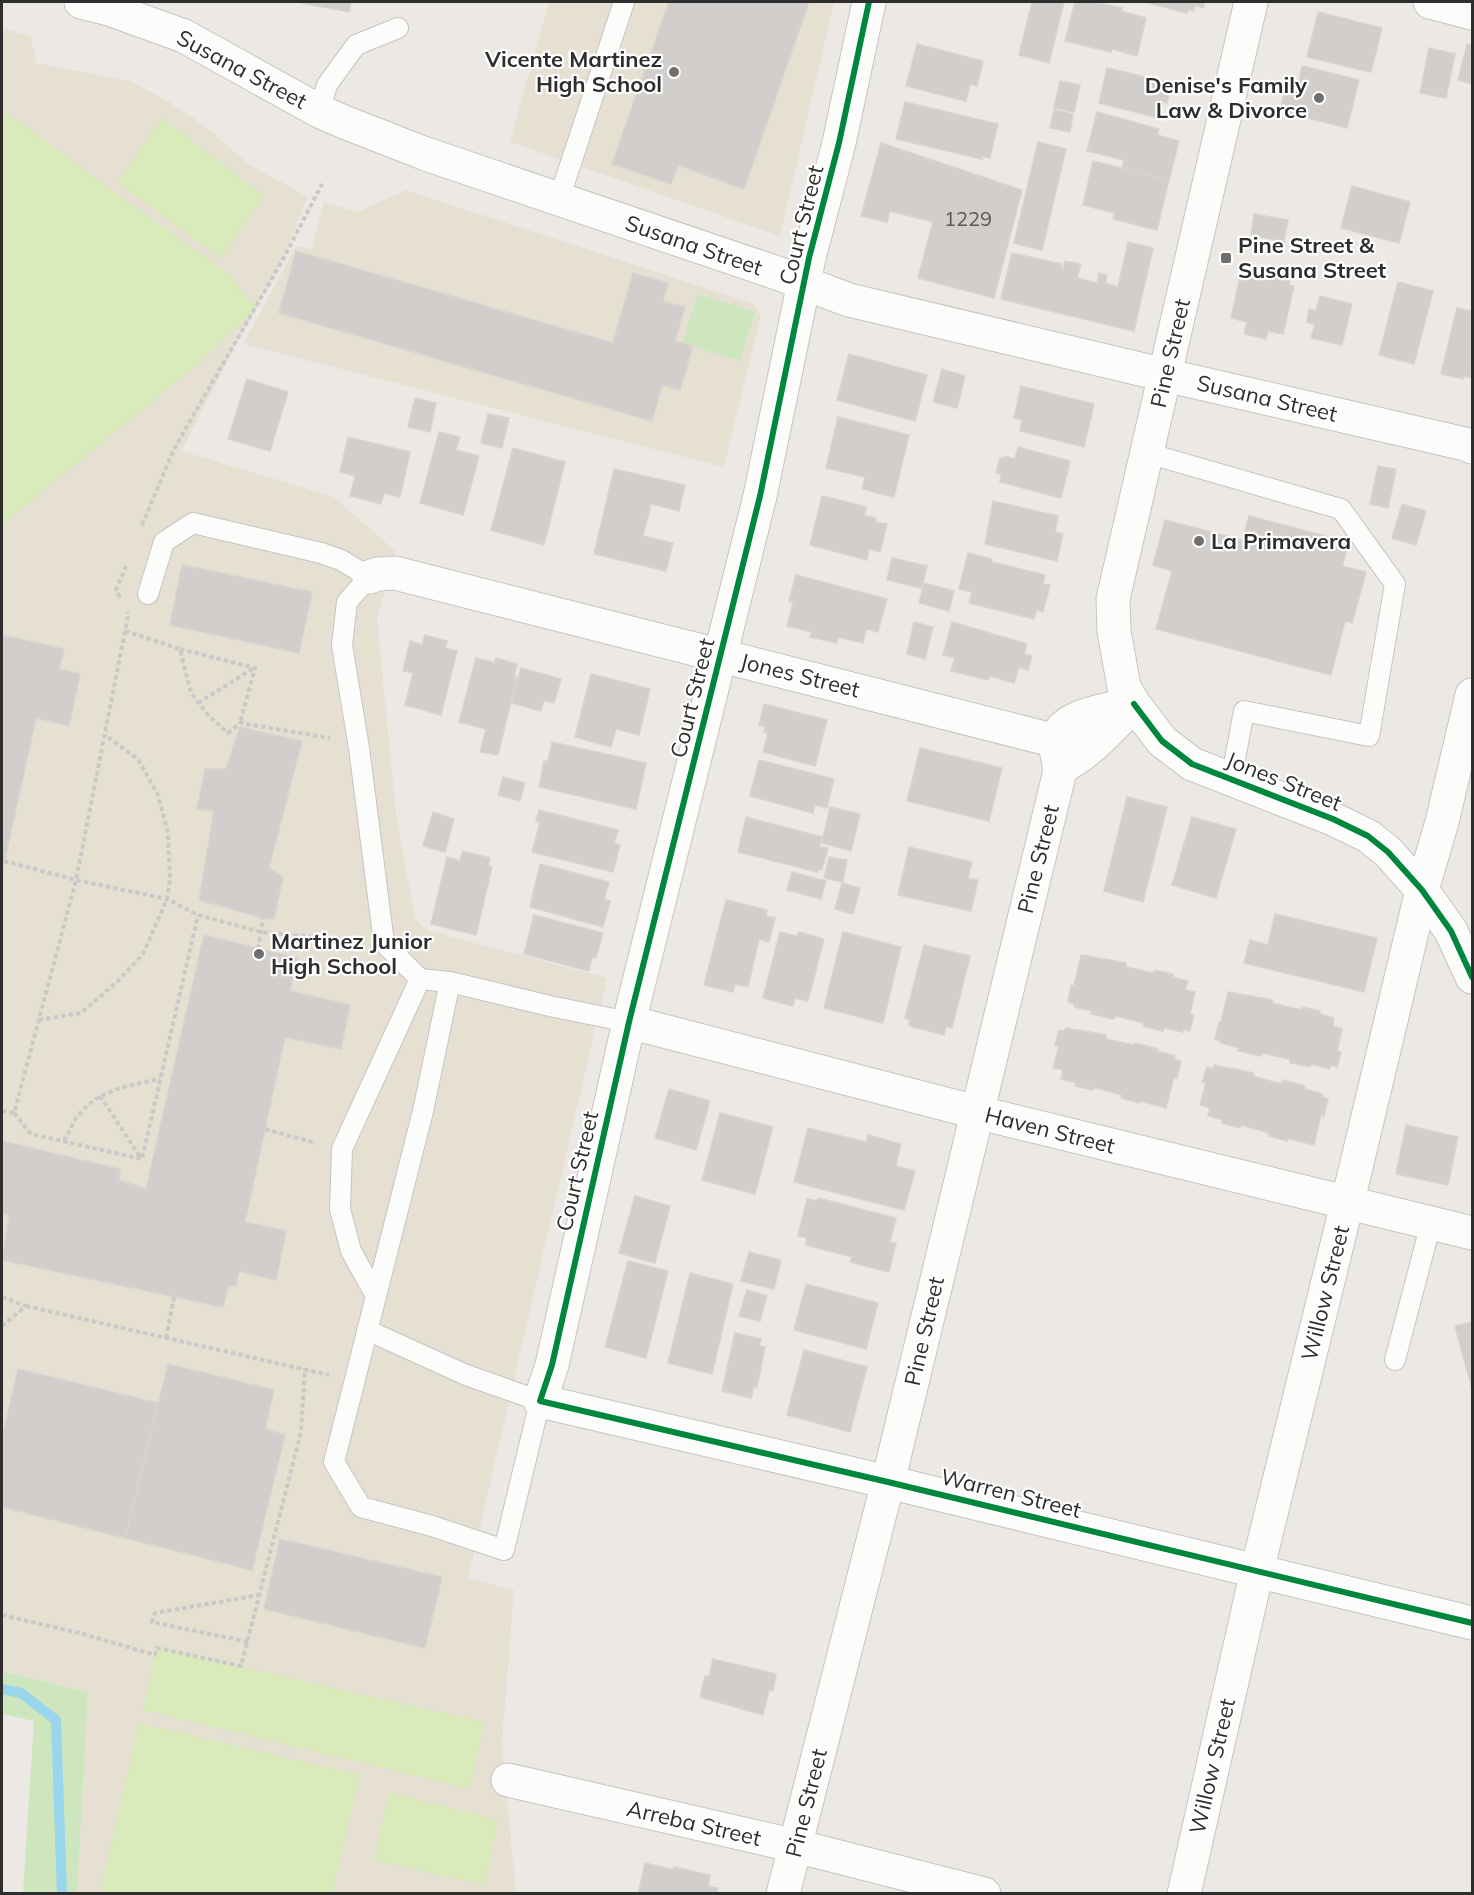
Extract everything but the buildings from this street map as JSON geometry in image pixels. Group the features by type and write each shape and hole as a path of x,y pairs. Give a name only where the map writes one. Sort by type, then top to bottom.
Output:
{"street":[{"name":"Susana Street","path":"81,2 110,9 184,36 319,111 426,154 849,300 1473,447"},
{"name":"Court Street","path":"540,1401 552,1365 629,1022 760,496 804,284 839,143 869,2"},
{"name":"Pine Street","path":"783,1893 888,1482 1064,727 1079,716 1134,704 1124,687 1114,631 1113,599 1251,2"},
{"path":"1430,2 1473,13"},
{"name":"Jones Street","path":"369,577 378,573 395,573 721,655 1058,755"},
{"name":"Willow Street","path":"1184,1893 1257,1571 1422,890 1442,822 1473,695"},
{"name":"Jones Street","path":"1134,704 1162,741 1192,764 1334,819 1368,836 1388,852 1422,890 1451,931 1473,977"},
{"name":"Haven Street","path":"629,1022 976,1112 1473,1233"},
{"name":"Warren Street","path":"540,1401 1473,1623"},
{"name":"Arreba Street","path":"508,1780 796,1846 984,1893"}],"lane":[{"path":"559,199 624,2"},
{"path":"319,111 327,85 356,45 399,28"},
{"path":"1147,453 1341,509 1395,584 1369,736 1244,711 1231,780"},
{"path":"148,594 164,542 193,524 321,553 341,560 369,577 347,602 342,645 359,748 384,943 420,979 450,982 629,1022"},
{"path":"376,1296 351,1251 340,1209 342,1149 420,979"},
{"path":"450,982 423,1111 367,1330 466,1375 540,1401"},
{"path":"1395,1360 1431,1223"},
{"name":"Court Street","path":"367,1330 334,1462 361,1507 432,1526 504,1550 540,1401"}],"path":[{"path":"141,528 174,449 281,263 322,184"},
{"path":"120,599 116,590 128,559"},
{"path":"14,1113 76,880 128,615 124,607"},
{"path":"125,631 180,649 255,668"},
{"path":"180,649 191,693 208,716 228,734 240,723 255,668"},
{"path":"198,703 255,668"},
{"path":"240,723 331,738"},
{"path":"39,1020 81,1013 117,982 142,954 166,898 170,878 168,833 158,795 138,759 105,735"},
{"path":"4,861 76,880 166,898 198,915 261,932 362,941"},
{"path":"142,1159 198,915"},
{"path":"258,949 264,918"},
{"path":"64,1141 78,1115 100,1096 121,1087 160,1079"},
{"path":"100,1096 142,1159"},
{"path":"2,1111 14,1113 31,1134 142,1159"},
{"path":"265,1129 321,1144"},
{"path":"166,1338 174,1297"},
{"path":"2,1298 26,1306 338,1377"},
{"path":"2,1326 26,1306"},
{"path":"2,1615 83,1634 155,1655 157,1648 241,1666 301,1432 305,1369"},
{"path":"248,1642 152,1622 155,1613 260,1594"}],"shaded area":[{"name":"Vicente Martinez High School","path":"549,2 834,2 780,236 510,142"},
{"name":"Martinez Junior High School","path":"2,28 31,36 36,63 130,81 166,100 205,126 248,164 308,197 281,263 237,342 182,451 334,497 395,551 377,618 396,814 415,918 426,930 607,978 468,1578 514,1590 502,1743 516,1893 77,1893 88,1692 2,1671"},
{"path":"406,190 754,304 761,316 724,467 243,344 296,246 312,249 324,202 357,212"}],"green space":[{"path":"2,110 228,274 256,308 194,367 2,525"},
{"path":"162,118 264,195 221,258 117,183"},
{"path":"698,294 755,312 740,361 682,343"},
{"path":"157,1648 484,1722 470,1789 143,1710"},
{"path":"2,1671 88,1692 77,1893 23,1893 34,1721 2,1714"},
{"path":"139,1723 360,1775 332,1893 100,1893"},
{"path":"389,1793 498,1820 484,1885 374,1860"}],"waterway":[{"path":"2,1689 21,1693 56,1720 62,1894"}],"cycle path":[{"path":"869,2 839,143 809,258 760,496 629,1022 552,1365 540,1401 888,1482 1472,1623"},
{"path":"1134,704 1162,741 1192,764 1333,819 1368,836 1388,852 1422,890 1451,931 1472,977"}],"place":[{"name":"Vicente Martinez High School","path":"674,72"},
{"name":"Denise's Family Law & Divorce","path":"1319,98"},
{"name":"Pine Street & Susana Street","path":"1226,258"},
{"name":"La Primavera","path":"1199,541"},
{"name":"Martinez Junior High School","path":"259,954"}]}
